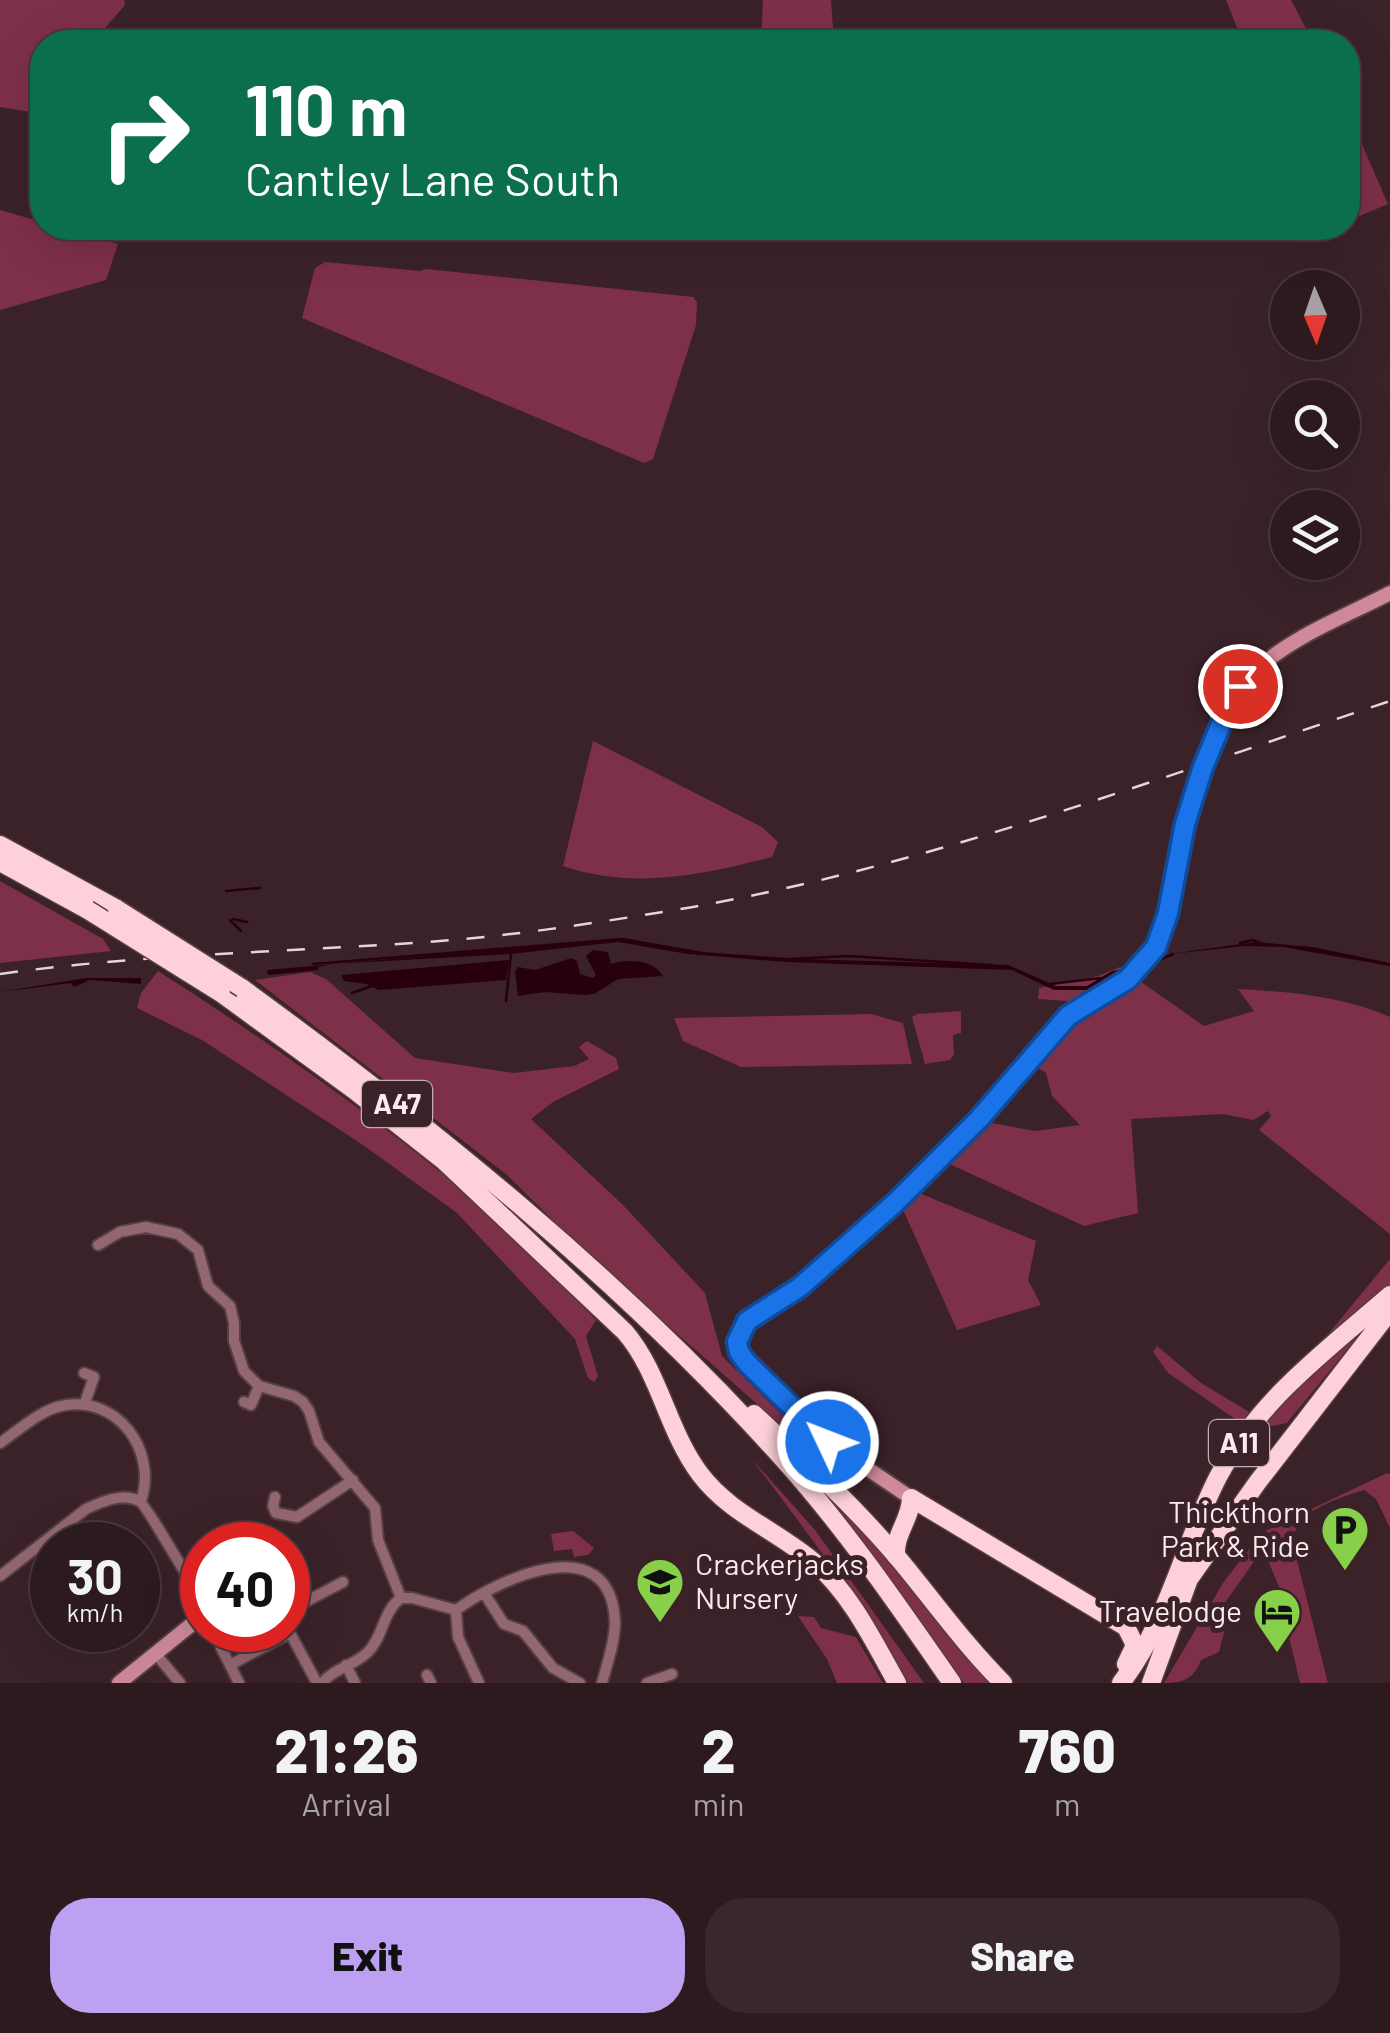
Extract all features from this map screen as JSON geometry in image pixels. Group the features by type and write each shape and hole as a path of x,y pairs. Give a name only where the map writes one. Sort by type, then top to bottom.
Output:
{"highway":[{"name":"A47","path":"0,845 117,909 242,988 423,1124 787,1443 840,1494 896,1556 968,1647 1004,1683"},
{"name":"A47","path":"0,862 88,910 221,993 444,1160 625,1332 642,1354 677,1437 700,1475 740,1512 802,1552 828,1575 897,1683"},
{"name":"A47","path":"545,1227 669,1342 784,1460 880,1580 952,1683"},
{"name":"A11","path":"1121,1683 1152,1637 1202,1510 1242,1440 1287,1384 1390,1295"},
{"name":"A11","path":"1150,1683 1189,1579 1268,1468 1390,1311"},
{"path":"896,1556 896,1538 910,1510 910,1498"},
{"path":"910,1498 1126,1627 1135,1645 1133,1653 1110,1683"}],"street":[{"path":"910,1498 848,1458 807,1424 747,1363 739,1352 738,1334 747,1321 800,1287 896,1202 979,1119 1068,1016 1128,979 1150,955 1163,932 1185,824 1203,767 1240,686 1274,655 1390,593"},
{"path":"98,1245 120,1232 146,1226 162,1228 190,1241 204,1262 208,1286 230,1306 234,1341 244,1371 259,1386 303,1402 319,1442 374,1508 378,1540 402,1598"},
{"path":"84,1405 94,1376"},
{"path":"251,1405 259,1386"},
{"path":"0,1443 57,1407 84,1405 115,1414 133,1436 144,1460 141,1501"},
{"path":"275,1497 272,1506 276,1513 298,1517 352,1480"},
{"path":"0,1576 86,1509 118,1498 141,1501 148,1508 180,1567"},
{"path":"301,1652 319,1683 370,1650 387,1613 402,1598 456,1610 522,1573 548,1566 583,1570 597,1578 614,1617 614,1636 602,1683"},
{"path":"310,1600 344,1582"},
{"path":"484,1593 504,1624 522,1631 552,1668 580,1683"},
{"path":"456,1610 458,1636 479,1683"},
{"path":"119,1683 180,1634"},
{"path":"223,1652 239,1683"},
{"path":"230,1665 253,1652"},
{"path":"156,1653 180,1683"},
{"path":"346,1666 355,1683"},
{"path":"652,1682 672,1674"}],"shaded area":[{"path":"0,0 124,0 125,5 103,30 30,30 30,112 0,107"},
{"path":"763,0 831,0 833,30 762,30"},
{"path":"1226,0 1291,0 1307,30 1238,30"},
{"path":"1360,140 1388,204 1360,216"},
{"path":"0,210 30,219 30,240 104,240 118,244 106,280 0,310"},
{"path":"325,262 693,297 697,302 696,325 653,459 644,463 302,318 315,268"},
{"path":"593,741 762,827 778,842 772,857 668,877 615,877 563,866"},
{"path":"0,881 103,939 111,951 0,963"},
{"path":"621,939 689,951 800,959 1008,965 1056,986 1087,986 1112,971 1131,968 1087,990 1054,990 1012,970 786,962 688,954 618,942 511,954 338,964"},
{"path":"1255,942 1313,947 1390,966 1283,947 1245,946 1170,954"},
{"path":"593,950 608,952 611,964 640,962 654,967 663,976 618,979 594,994 545,992 518,996 518,967 535,970 571,958 577,961 580,974 593,978 596,975 586,956"},
{"path":"509,960 506,980 379,990 344,981 341,975"},
{"path":"333,964 318,970 268,975 267,970"},
{"path":"1120,967 1204,1026 1254,1011 1238,989 1335,1000 1390,1017 1390,1234 1259,1130 1271,1116 1268,1111 1253,1120 1223,1114 1131,1119 1138,1213 1084,1226 943,1161 981,1121 1035,1131 1080,1125 1052,1096 1046,1073 1031,1063 1082,1002 1038,999 1039,988 1098,976"},
{"path":"158,971 372,1119 500,1225 596,1320 586,1336 598,1376 594,1382 588,1378 575,1339 457,1213 363,1145 202,1040 137,1008 141,993"},
{"path":"310,972 326,979 415,1058 514,1073 574,1066 589,1059 579,1047 587,1041 616,1058 619,1069 553,1102 531,1119 622,1204 705,1293 722,1356 823,1455 814,1454 591,1258 507,1175 255,980"},
{"path":"86,978 141,978 141,984 90,980 74,987 71,983 0,992"},
{"path":"961,1011 961,1033 953,1035 954,1054 950,1060 925,1064 912,1017"},
{"path":"871,1014 903,1023 912,1064 741,1067 683,1041 674,1018"},
{"path":"914,1191 1036,1241 1028,1280 1041,1305 957,1330 900,1203"},
{"path":"1390,1259 1390,1297 1287,1423 1251,1430 1168,1373 1153,1352 1157,1346 1201,1383 1259,1418"},
{"path":"782,1445 838,1498 995,1683 964,1683 887,1575"},
{"path":"751,1458 815,1530 924,1683 904,1683 851,1595"},
{"path":"1387,1473 1390,1528 1376,1499 1364,1490 1318,1509 1299,1524 1294,1534 1293,1545 1328,1683 1300,1683 1288,1633 1278,1615 1280,1589 1263,1549 1224,1604 1225,1629 1219,1652 1201,1660 1187,1679 1164,1683 1223,1583 1261,1533"},
{"path":"573,1531 594,1548 588,1555 574,1557 572,1549 554,1551 551,1534"},
{"path":"798,1616 814,1617 821,1628 856,1637 883,1683 837,1683 827,1659"}],"waterway":[{"path":"226,891 260,888"},
{"path":"233,919 247,922"},
{"path":"230,920 241,931"},
{"path":"313,964 622,939 702,953"},
{"path":"1240,943 1261,943"},
{"path":"506,1001 511,954"},
{"path":"1152,963 1173,954"},
{"path":"790,959 847,956 992,965"},
{"path":"1050,984 1101,978"},
{"path":"352,993 375,985"}],"railway":[{"path":"0,974 169,957 479,938 756,895 1031,821 1390,701"}],"place":[{"name":"Thickthorn Park & Ride","path":"1345,1572"},
{"name":"Crackerjacks Nursery","path":"660,1624"},
{"name":"Travelodge","path":"1277,1654"}],"route":[{"path":"828,1442 747,1363 739,1352 738,1334 747,1321 800,1287 896,1202 979,1119 1068,1016 1128,979 1150,955 1163,932 1185,824 1203,767 1240,686"}]}
